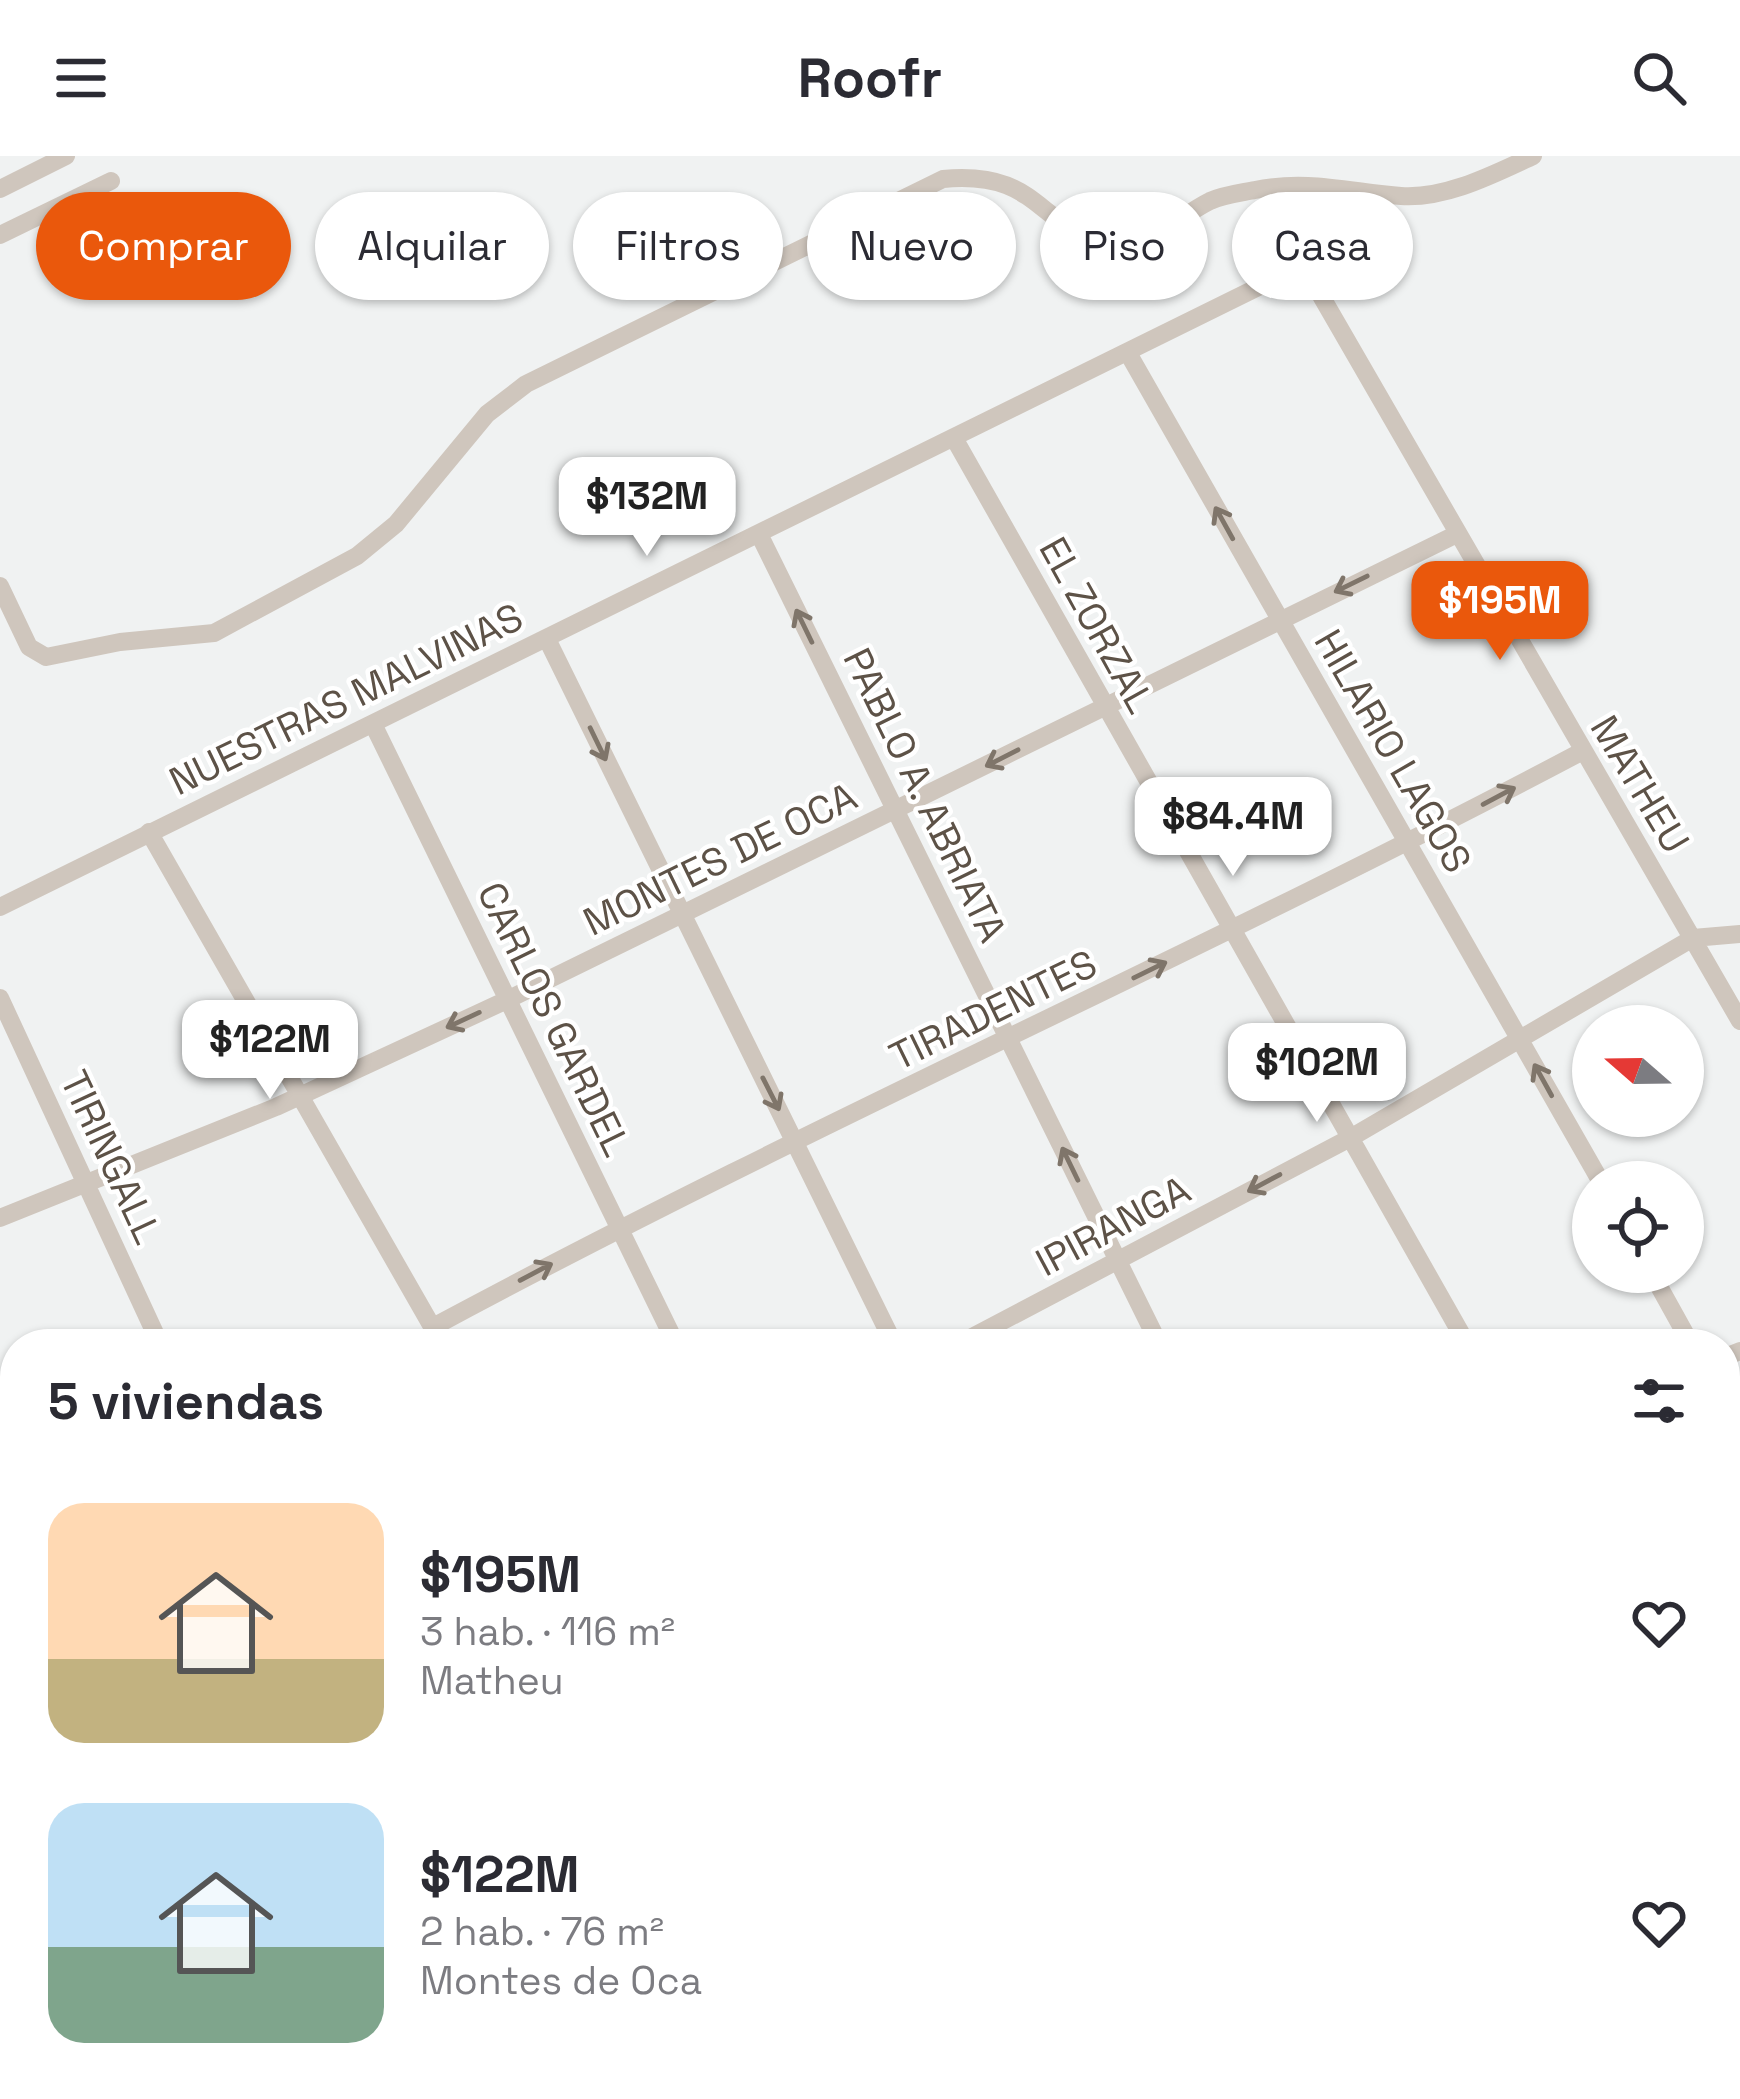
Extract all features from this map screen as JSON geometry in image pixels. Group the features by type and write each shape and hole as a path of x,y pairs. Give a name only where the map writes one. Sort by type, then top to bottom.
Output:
{"street":[{"path":"0,189 66,156"},
{"path":"0,586 29,647 46,658 120,642 214,633 378,539 487,414 513,392 943,179 998,179 1016,185 1075,230 1127,243 1144,241 1214,199 1251,190 1318,183 1404,196 1427,194 1533,156"},
{"path":"0,235 111,181"},
{"name":"NUESTRAS MALVINAS","path":"0,906 1233,300"},
{"name":"MATHEU","path":"1320,300 1740,1021"},
{"name":"HILARIO LAGOS","path":"1128,352 1588,1161"},
{"name":"EL ZORZAL","path":"953,438 1459,1329"},
{"name":"PABLO A. ABRIATA","path":"759,534 1152,1329"},
{"name":"MONTES DE OCA","path":"0,1218 298,1097 507,1000 1457,534"},
{"path":"547,639 887,1329"},
{"name":"CARLOS GARDEL","path":"373,724 669,1329"},
{"name":"TIRADENTES","path":"448,1329 619,1227 1408,844 1581,752"},
{"path":"148,832 434,1329"},
{"name":"IPIRANGA","path":"987,1329 1352,1137 1694,938 1740,934"},
{"name":"TIRINGALL","path":"0,998 153,1329"},
{"path":"1663,1293 1683,1329"}]}
